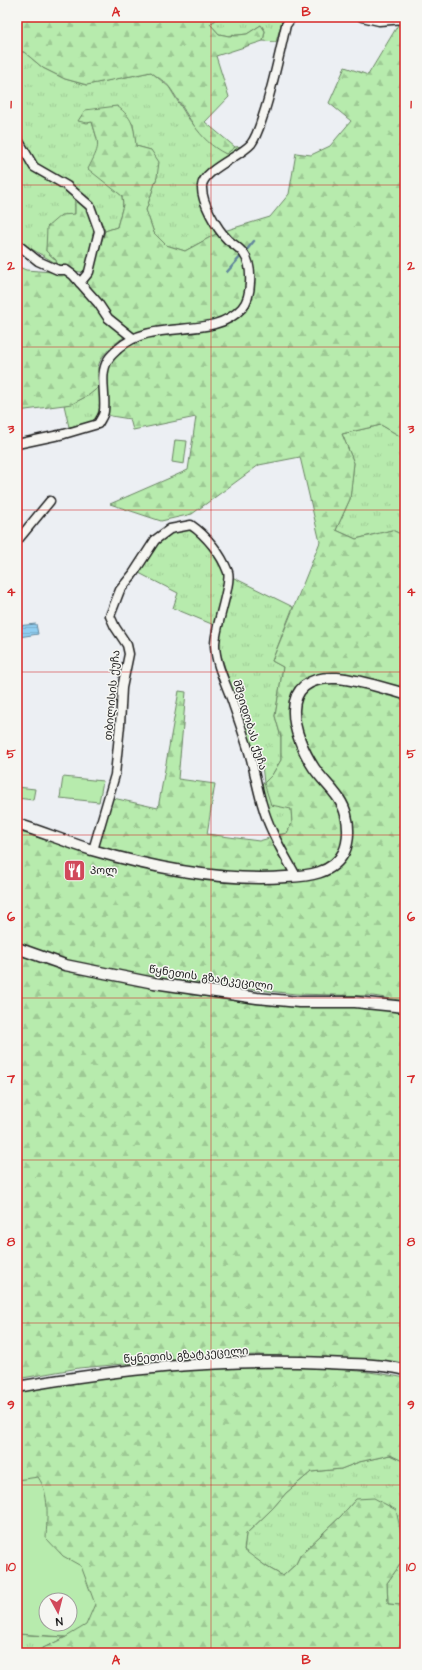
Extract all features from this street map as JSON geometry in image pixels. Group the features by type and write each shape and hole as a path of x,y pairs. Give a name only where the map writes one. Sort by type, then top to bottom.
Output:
{"main road":[{"path":"17,824 93,850 144,863 227,878 263,879 320,872 333,866 345,852 348,830 346,814 337,797 314,768 301,743 294,719 293,704 298,693 307,684 321,679 337,678 355,681 405,694"},
{"name":"წყნეთის გზატკეცილი","path":"17,948 65,965 108,975 161,984 257,998 300,1002 354,1002 405,1007"},
{"name":"წყნეთის გზატკეცილი","path":"17,1387 103,1373 233,1362 382,1366 405,1370"}],"street":[{"path":"17,444 64,434 98,424 104,412 103,375 108,360 121,346 133,338 146,333 210,325 229,318 243,308 249,292 249,264 244,254 218,229 206,205 202,192 202,184 205,178 218,167 251,144 260,127 268,102 286,25 292,17"},
{"path":"362,17 379,21 405,19"},
{"path":"17,138 34,166 67,186 90,206 99,231 89,272 80,283"},
{"path":"17,244 38,261 58,270 66,270 74,275 98,303 108,318 133,338"},
{"path":"17,541 50,501"},
{"name":"თბილისის ქუჩა","path":"93,850 112,787 117,762 122,688 129,654 127,645 115,627 110,616 120,590 133,574 155,540 170,529 191,525 211,544 229,574"},
{"name":"მშვიდობას ქუჩა","path":"229,574 216,634 215,647 218,663 232,699 249,753 254,779 262,806 272,831 296,876"}],"green space":[{"path":"17,17 220,17 210,24 219,34 229,36 247,34 261,25 265,31 263,41 216,56 229,97 205,122 235,147 226,154 216,148 200,134 168,86 151,72 87,85 65,79 43,68 24,52 17,51"},
{"path":"220,17 283,18 276,42 263,41 265,31 261,25 247,34 229,36 219,34 210,24"},
{"path":"405,19 405,439 381,425 342,434 354,463 350,499 336,530 356,539 392,530 405,536 405,1001 373,996 296,994 157,979 84,966 40,953 17,941 17,831 99,854 227,878 93,850 113,798 158,808 179,691 186,692 178,779 215,784 207,834 259,841 287,833 292,823 291,809 271,805 264,783 272,775 281,760 281,737 275,716 283,667 272,661 320,542 300,457 259,465 192,514 161,521 110,504 188,470 196,417 133,430 130,419 111,416 104,412 108,360 133,338 229,318 249,292 249,264 224,231 270,217 289,194 296,153 311,155 330,146 351,121 329,103 345,67 368,75 401,20"},
{"path":"17,51 24,52 43,68 65,79 86,85 151,72 169,87 188,118 201,134 226,154 235,147 244,146 203,177 204,207 216,234 185,251 166,245 154,233 146,210 157,177 151,150 136,146 133,124 92,122 111,186 122,196 123,205 117,227 105,231 94,205 36,164 17,134"},
{"path":"117,106 126,114 132,123 136,146 151,150 159,162 157,177 146,210 154,233 166,245 185,251 216,234 235,250 243,261 246,268 247,286 244,298 239,307 230,314 208,321 174,325 131,334 110,317 83,284 91,274 105,231 117,227 123,205 122,196 88,169 98,146 92,122 87,123 78,121 85,110"},
{"path":"17,143 32,169 64,187 75,198 75,214 61,216 47,239 46,251 56,260 57,264 25,245 17,237"},
{"path":"75,198 88,208 96,231 86,268 83,272 57,264 56,260 46,251 47,227 61,215 75,214"},
{"path":"17,266 26,270 65,273 69,275 125,336 112,346 102,357 99,363 98,378 100,386 89,395 72,404 18,411"},
{"path":"100,386 100,406 95,419 89,423 69,427 64,405 83,398"},
{"path":"381,425 405,439 405,536 392,530 356,539 336,530 350,499 354,463 342,434"},
{"path":"175,440 187,441 184,464 172,462"},
{"path":"185,529 192,532 204,541 218,558 222,567 224,583 220,605 214,625 173,608 178,593 139,573 157,545 169,535"},
{"path":"230,576 293,607 272,661 283,667 275,716 281,737 281,760 272,775 264,783 262,765 254,760 219,649 221,628 228,604"},
{"path":"63,777 103,781 99,802 60,798"},
{"path":"264,783 291,808 292,823 287,833 278,835 272,823 260,787"},
{"path":"17,787 35,789 33,800 17,798"},
{"path":"17,953 125,981 195,995 258,1004 341,1005 405,1013 405,1366 377,1361 259,1355 213,1356 79,1368 17,1379"},
{"path":"215,1366 335,1369 405,1378 405,1462 390,1455 359,1462 341,1469 311,1472 286,1493 246,1534 244,1550 267,1567 283,1576 296,1564 301,1554 341,1516 356,1499 374,1498 396,1510 404,1559 387,1583 388,1604 400,1605 405,1598 405,1653 33,1653 66,1637 17,1634 17,1391 97,1378"},
{"path":"390,1455 405,1462 405,1598 400,1605 388,1604 387,1583 404,1559 356,1499 341,1516 301,1554 296,1564 283,1576 244,1551 246,1534 286,1493 311,1472 341,1469 359,1462"},
{"path":"38,1477 42,1484 46,1498 46,1538 63,1556 81,1566 95,1604 86,1625 78,1630 78,1592 38,1592 38,1632 74,1632 66,1637 17,1634 17,1480"},
{"path":"17,1634 66,1637 33,1653 17,1653"}],"water":[{"path":"36,624 38,634 19,637 17,626"}],"waterway":[{"path":"245,252 254,241"},
{"path":"227,272 242,255"}],"place":[{"name":"პოლ","path":"75,870"}]}
